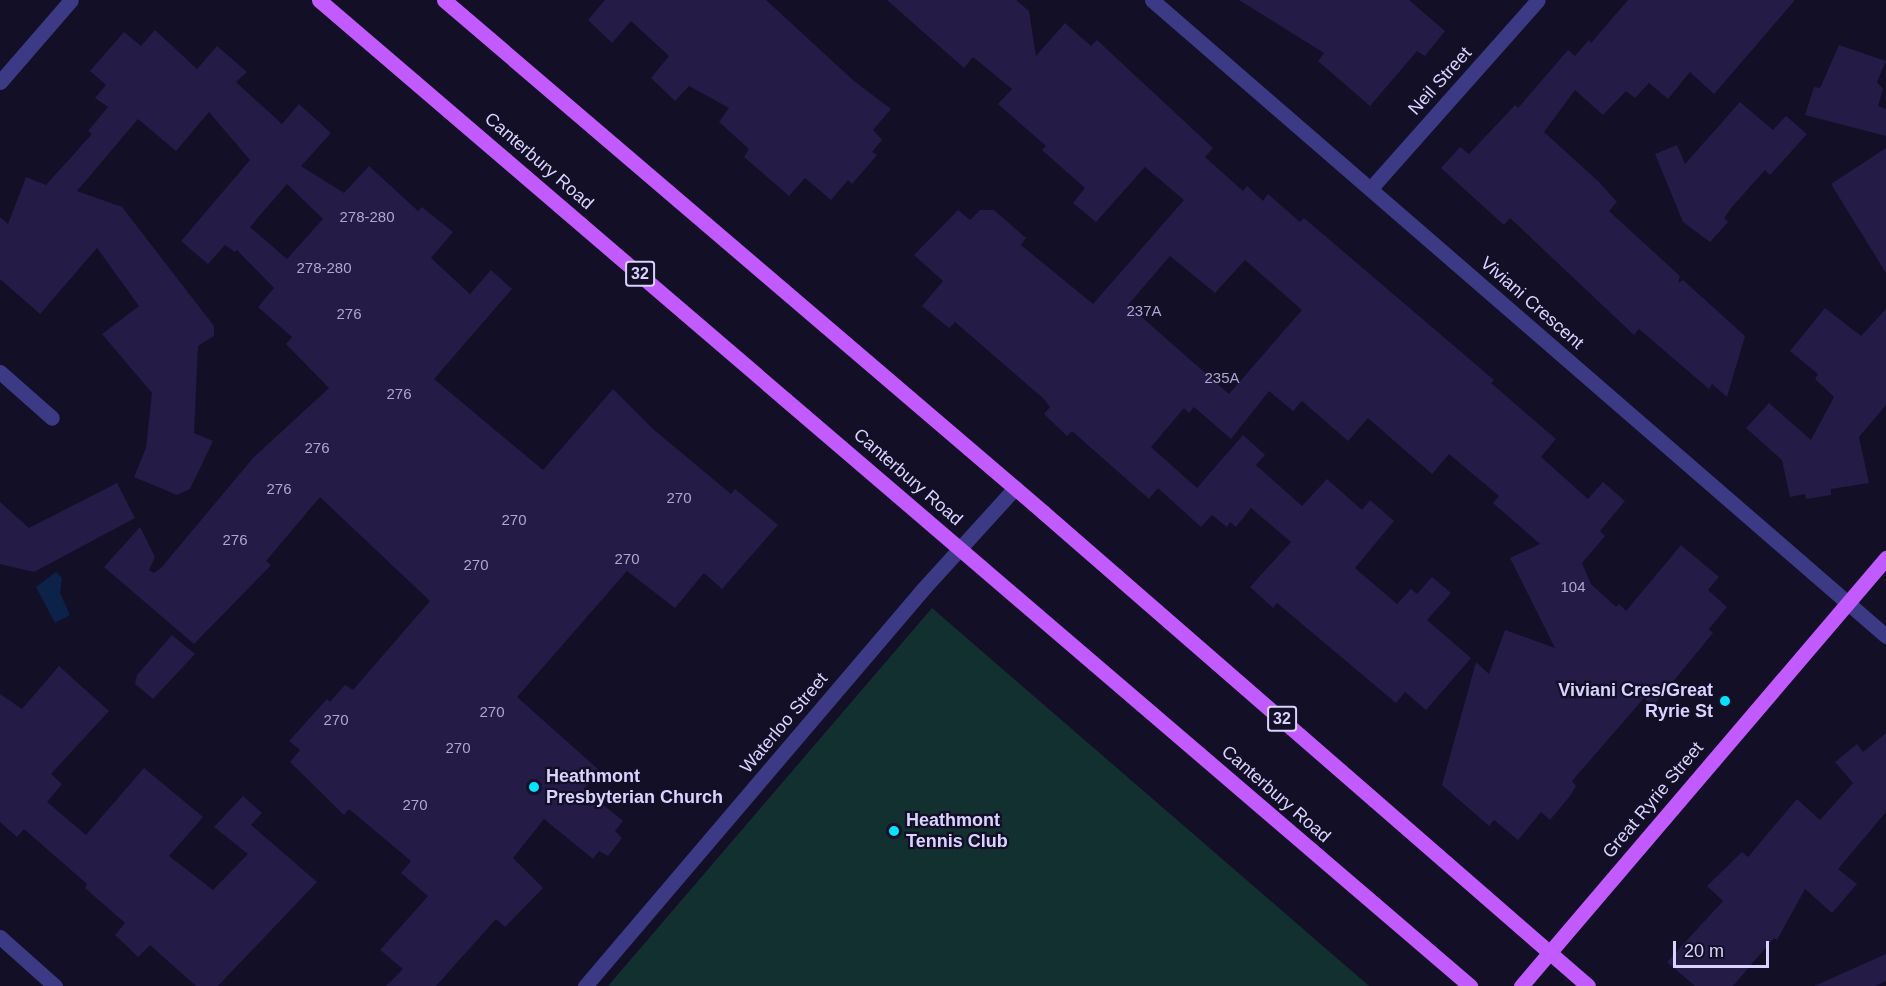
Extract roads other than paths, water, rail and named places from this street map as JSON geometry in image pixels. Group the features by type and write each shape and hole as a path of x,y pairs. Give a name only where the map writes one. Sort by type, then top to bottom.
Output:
{"main road":[{"name":"Canterbury Road","path":"319,0 1470,986"},
{"name":"32","path":"444,0 1014,488 1588,986"},
{"name":"Great Ryrie Street","path":"1521,986 1886,558"}],"street":[{"path":"0,82 71,0"},
{"name":"Viviani Crescent","path":"1152,0 1886,636"},
{"name":"Neil Street","path":"1371,188 1538,0"},
{"path":"0,372 52,418"},
{"name":"Waterloo Street","path":"585,986 1014,488"},
{"path":"0,937 55,986"}],"water":[{"path":"56,572 62,578 60,593 70,615 55,623 36,587"}],"place":[{"name":"Viviani Cres/Great Ryrie St","path":"1725,701"},
{"name":"Heathmont Presbyterian Church","path":"534,787"},
{"name":"Heathmont Tennis Club","path":"894,831"}]}
